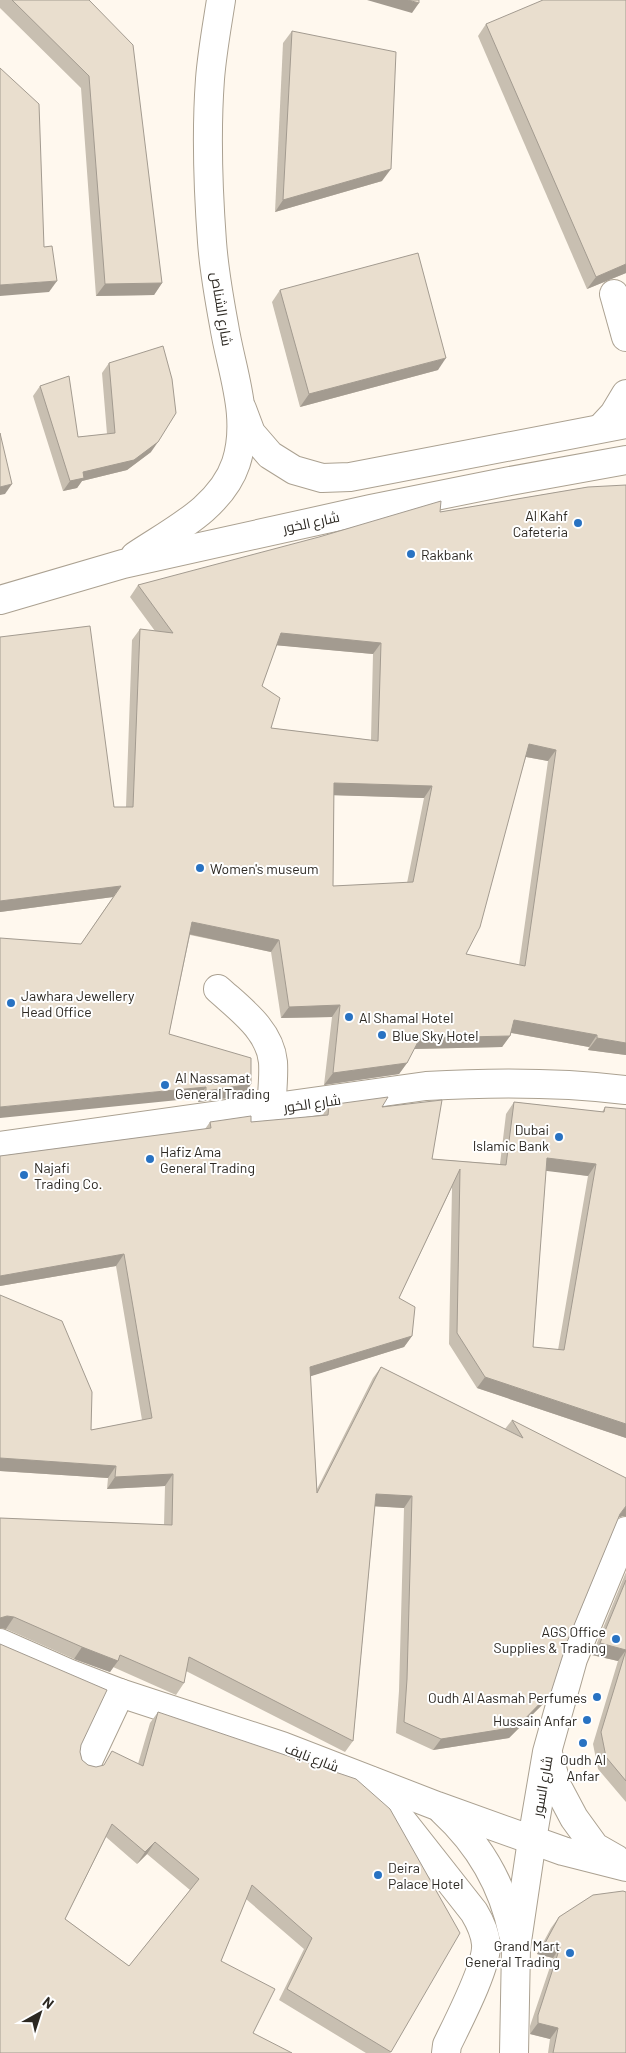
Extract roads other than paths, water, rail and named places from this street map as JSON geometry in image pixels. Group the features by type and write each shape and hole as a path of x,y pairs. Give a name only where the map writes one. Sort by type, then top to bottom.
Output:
{"street":[{"name":"شارع الشناص","path":"123,564 203,510 222,489 236,463 242,435 241,406 224,325 212,243 208,161 210,78 221,0"},
{"path":"614,294 625,326"},
{"path":"241,406 251,433 270,454 294,470 322,478 350,477 613,426 614,414 626,394"},
{"name":"شارع الخور","path":"0,600 123,564 510,480 626,460"},
{"path":"218,989 262,1031 269,1045 273,1061 271,1109"},
{"name":"شارع الخور","path":"0,1146 426,1086 551,1084 626,1090"},
{"name":"شارع السور","path":"514,2053 516,1948 532,1840 548,1752 573,1659 626,1531"},
{"name":"شارع نايف","path":"0,1643 68,1673 120,1693 282,1746 437,1806 532,1840 566,1852 626,1866"},
{"path":"86,1763 120,1693"},
{"path":"548,1752 558,1786 574,1818 595,1847 626,1866"},
{"path":"371,1781 474,1912 483,1928 486,1945 484,1963 447,2045 446,2053"},
{"path":"437,1806 462,1828 482,1855 498,1884 509,1915 516,1948"}],"place":[{"name":"Al Kahf Cafeteria","path":"578,523"},
{"name":"Rakbank","path":"411,554"},
{"name":"Women's museum","path":"200,868"},
{"name":"Jawhara Jewellery Head Office","path":"11,1003"},
{"name":"Al Shamal Hotel","path":"349,1017"},
{"name":"Blue Sky Hotel","path":"382,1035"},
{"name":"Al Nassamat General Trading","path":"165,1085"},
{"name":"Dubai Islamic Bank","path":"559,1137"},
{"name":"Hafiz Ama General Trading","path":"150,1159"},
{"name":"Najafi Trading Co.","path":"24,1175"},
{"name":"AGS Office Supplies & Trading","path":"616,1639"},
{"name":"Oudh Al Aasmah Perfumes","path":"597,1697"},
{"name":"Hussain Anfar","path":"587,1720"},
{"name":"Oudh Al Anfar","path":"583,1743"},
{"name":"Deira Palace Hotel","path":"378,1875"},
{"name":"Grand Mart General Trading","path":"570,1953"}]}
